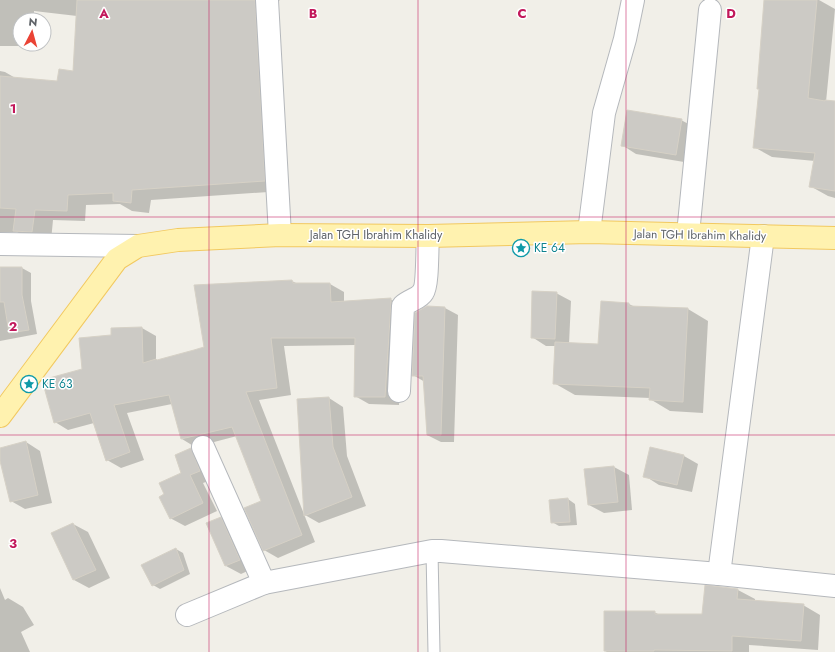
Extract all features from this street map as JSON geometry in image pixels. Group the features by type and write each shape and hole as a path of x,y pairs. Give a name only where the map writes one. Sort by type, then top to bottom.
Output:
{"main road":[{"name":"Jalan TGH Ibrahim Khalidy","path":"0,416 117,259 138,246 178,240 280,235 428,236 589,232 835,238"}],"street":[{"path":"267,0 280,235"},
{"path":"589,232 604,113 625,39 633,0"},
{"path":"688,234 710,10"},
{"path":"399,391 403,306 408,301 423,293 426,285 428,236"},
{"path":"719,574 763,236"},
{"path":"0,244 138,246"},
{"path":"203,446 264,583"},
{"path":"187,615 264,583 441,550 719,574 835,586"}],"lane":[{"path":"432,551 434,652"}],"building":[{"path":"77,0 255,0 265,181 132,190 131,203 113,201 113,193 68,195 67,211 35,210 32,232 13,231 16,209 0,208 0,76 57,81 59,69 73,71"},
{"path":"764,0 817,0 808,98 835,101 835,191 809,187 815,153 753,148 759,89 757,89"},
{"path":"627,110 682,119 676,155 621,146"},
{"path":"0,267 22,267 22,295 29,330 9,333 4,302 0,302"},
{"path":"292,280 293,283 330,283 331,302 391,298 385,397 354,397 355,338 271,338 277,388 246,392 302,535 263,551 244,508 261,501 232,427 181,439 169,395 114,405 130,452 106,461 90,413 54,423 42,380 82,369 79,338 111,335 111,328 142,327 143,363 194,350 204,347 194,285"},
{"path":"532,291 557,292 555,339 531,338"},
{"path":"601,301 629,303 629,306 688,308 683,402 649,400 650,388 553,384 555,342 598,344"},
{"path":"427,306 445,307 441,435 427,435 423,376 412,376 415,313"},
{"path":"329,397 333,447 352,497 304,516 297,399"},
{"path":"26,441 38,495 10,502 0,461 0,448"},
{"path":"650,447 684,455 677,485 643,477"},
{"path":"191,448 200,471 190,475 203,503 170,519 159,497 164,494 159,483 181,473 175,455"},
{"path":"614,466 618,502 588,505 584,469"},
{"path":"568,498 570,522 551,523 549,500"},
{"path":"221,517 240,560 225,566 206,523"},
{"path":"73,523 96,570 73,580 51,533"},
{"path":"176,548 184,570 152,586 141,565"},
{"path":"705,585 738,589 737,599 804,604 801,641 732,636 732,651 604,651 604,611 655,611 655,614 702,614"}],"place":[{"name":"KE 64","path":"521,248"},
{"name":"KE 63","path":"29,384"}]}
